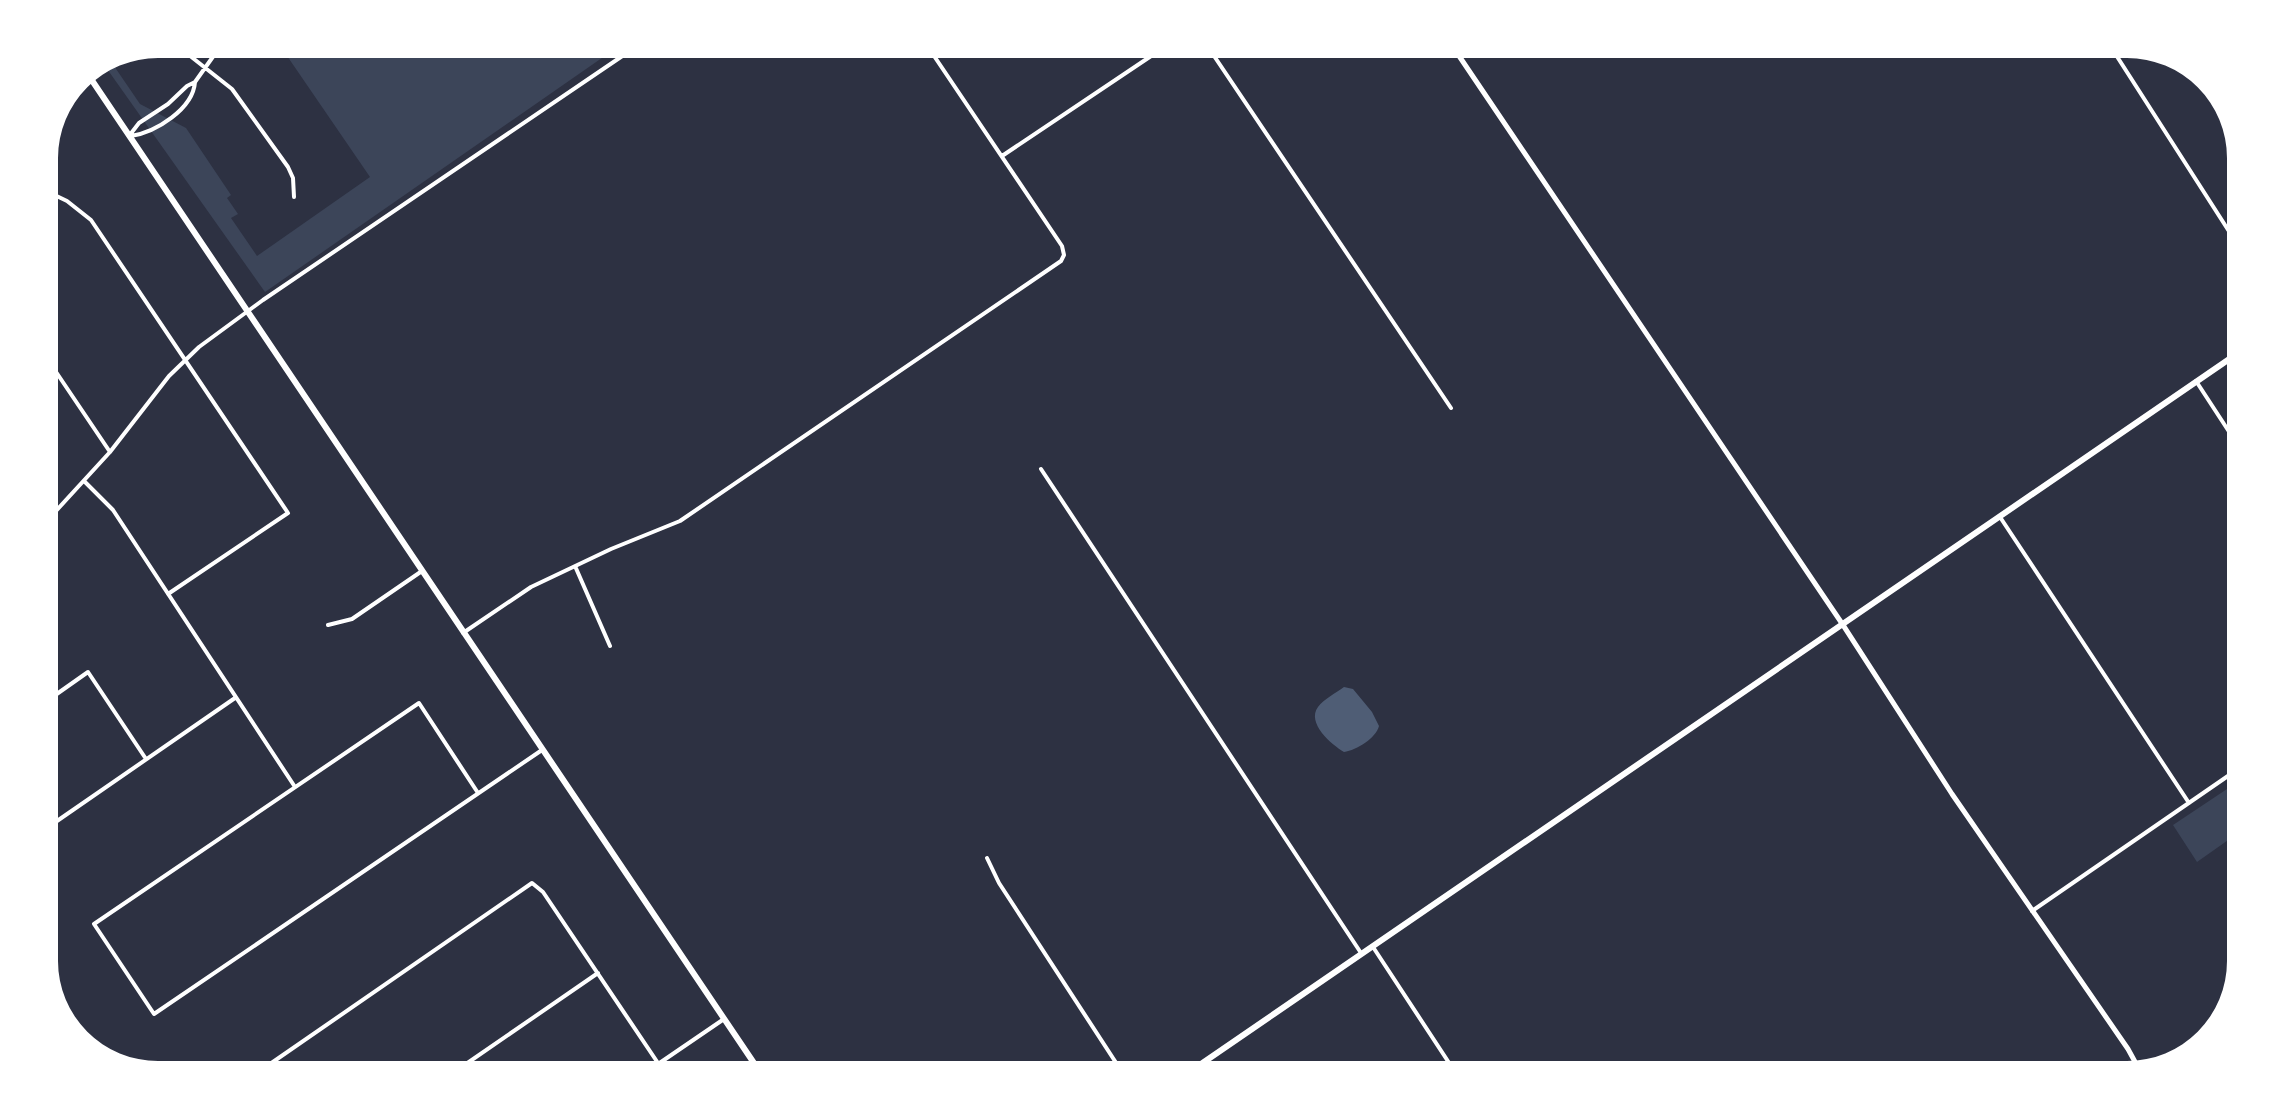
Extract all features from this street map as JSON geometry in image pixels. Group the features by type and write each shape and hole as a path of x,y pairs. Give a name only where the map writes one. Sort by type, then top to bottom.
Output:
{"main road":[{"path":"93,82 752,1061"},
{"path":"1206,1061 2227,360"}],"street":[{"path":"194,58 232,89 293,178 294,197"},
{"path":"129,136 139,123 195,82 212,58"},
{"path":"58,510 85,482 185,359 247,311 619,58"},
{"path":"463,633 531,587 680,521 1061,261 1064,255 1062,246 936,58"},
{"path":"1002,156 1148,58"},
{"path":"1215,58 1451,408"},
{"path":"1460,58 1843,625 1952,794 2134,1060"},
{"path":"2118,58 2227,228"},
{"path":"129,136 146,134 175,114 187,104 195,82"},
{"path":"168,104 175,114"},
{"path":"58,197 91,220 288,513 168,594"},
{"path":"58,375 110,452"},
{"path":"2196,381 2227,429"},
{"path":"1041,469 1362,955"},
{"path":"85,482 113,510 295,787"},
{"path":"2000,517 2189,803"},
{"path":"575,566 610,646"},
{"path":"328,625 352,619 422,571"},
{"path":"58,693 88,672 147,760"},
{"path":"58,820 235,698"},
{"path":"478,793 419,703 94,924 154,1014 543,750"},
{"path":"2032,911 2227,777"},
{"path":"987,858 999,883 1115,1061"},
{"path":"274,1061 532,883 543,892 656,1061"},
{"path":"1373,947 1448,1061"},
{"path":"470,1061 598,973"},
{"path":"662,1061 724,1019"}],"shaded area":[{"path":"288,58 602,58 265,292 109,72 116,68 140,104 186,128 231,195 227,198 238,214 231,218 257,256 370,177"},
{"path":"1344,687 1353,689 1379,726 1365,743 1344,752 1322,733 1315,713 1323,701"},
{"path":"2227,789 2227,841 2197,862 2173,825"}]}
